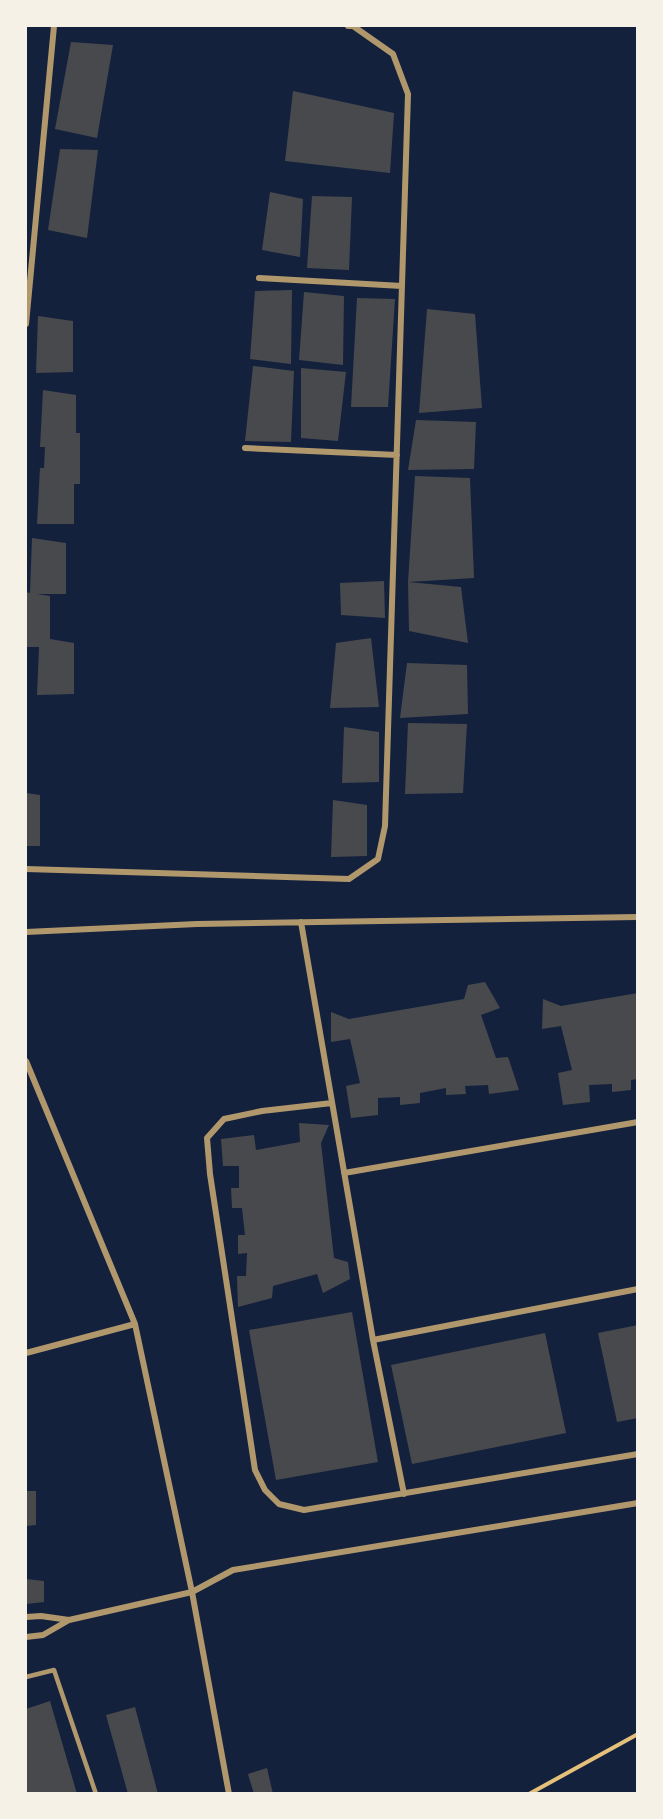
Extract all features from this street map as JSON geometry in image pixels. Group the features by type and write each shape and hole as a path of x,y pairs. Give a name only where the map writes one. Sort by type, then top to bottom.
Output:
{"street":[{"path":"26,324 54,26"},
{"path":"26,869 349,879 378,859 385,826 408,94 393,54 353,26 348,26"},
{"path":"258,278 402,286"},
{"path":"245,448 397,455"},
{"path":"26,932 196,924 638,917"},
{"path":"301,922 374,1340 404,1494"},
{"path":"26,1061 135,1324 192,1592 229,1794"},
{"path":"332,1103 262,1111 224,1119 207,1138 210,1174 255,1470 265,1490 279,1504 304,1510 638,1454"},
{"path":"344,1173 638,1122"},
{"path":"374,1340 638,1289"},
{"path":"26,1353 135,1324"},
{"path":"26,1637 44,1635 69,1620 192,1592 233,1570 638,1503"},
{"path":"26,1617 41,1616 69,1620"}],"lane":[{"path":"26,1677 54,1670 96,1794"}],"path":[{"path":"529,1794 638,1734"}],"building":[{"path":"71,42 113,45 97,138 55,129"},
{"path":"293,91 394,113 390,173 285,161"},
{"path":"60,149 98,150 87,238 48,230"},
{"path":"270,192 303,199 300,257 262,250"},
{"path":"312,196 352,197 349,270 307,268"},
{"path":"292,290 291,364 250,359 255,291"},
{"path":"304,292 344,296 343,365 299,360"},
{"path":"357,298 395,299 388,407 351,407"},
{"path":"427,309 475,314 482,408 419,413"},
{"path":"38,316 73,321 73,372 36,373"},
{"path":"253,366 294,371 291,442 245,441"},
{"path":"301,368 346,372 338,441 301,438"},
{"path":"43,390 76,395 76,433 80,433 80,484 74,484 74,524 37,524 40,468 44,468 45,447 40,447"},
{"path":"416,420 476,422 474,469 408,470"},
{"path":"415,476 470,478 474,578 408,582"},
{"path":"32,538 66,543 66,594 37,594 50,596 50,639 74,643 74,694 37,695 39,647 26,647 26,592 30,593"},
{"path":"384,581 385,618 341,615 340,583"},
{"path":"408,582 461,587 468,643 409,631"},
{"path":"371,638 379,707 330,708 336,643"},
{"path":"407,663 467,665 468,714 400,718"},
{"path":"408,723 467,724 463,793 405,794"},
{"path":"344,727 379,732 379,782 342,783"},
{"path":"26,793 40,795 40,846 26,846"},
{"path":"333,800 367,805 367,856 331,857"},
{"path":"485,982 500,1008 481,1015 496,1058 508,1057 519,1090 489,1094 488,1085 465,1086 466,1094 446,1095 446,1088 420,1093 420,1103 400,1105 400,1097 378,1098 378,1115 351,1118 346,1086 360,1083 350,1039 331,1042 331,1012 349,1019 464,999 468,985"},
{"path":"638,993 638,1079 631,1080 631,1090 612,1092 612,1084 589,1085 590,1102 563,1105 558,1073 572,1070 561,1026 542,1029 543,999 561,1006"},
{"path":"299,1123 329,1125 321,1143 334,1258 348,1262 350,1279 323,1293 317,1274 273,1286 272,1298 238,1307 237,1276 246,1276 247,1253 238,1254 238,1235 245,1235 242,1208 232,1208 231,1188 239,1188 239,1166 223,1166 221,1139 254,1135 256,1150 300,1142"},
{"path":"352,1312 378,1462 276,1480 249,1330"},
{"path":"638,1325 638,1418 617,1422 598,1333"},
{"path":"545,1333 566,1433 412,1464 391,1365"},
{"path":"26,1491 36,1491 36,1525 26,1526"},
{"path":"26,1579 44,1581 44,1602 26,1604"},
{"path":"50,1701 77,1794 26,1794 26,1709"},
{"path":"135,1707 158,1794 128,1794 106,1715"},
{"path":"267,1768 273,1794 254,1794 248,1774"}]}
